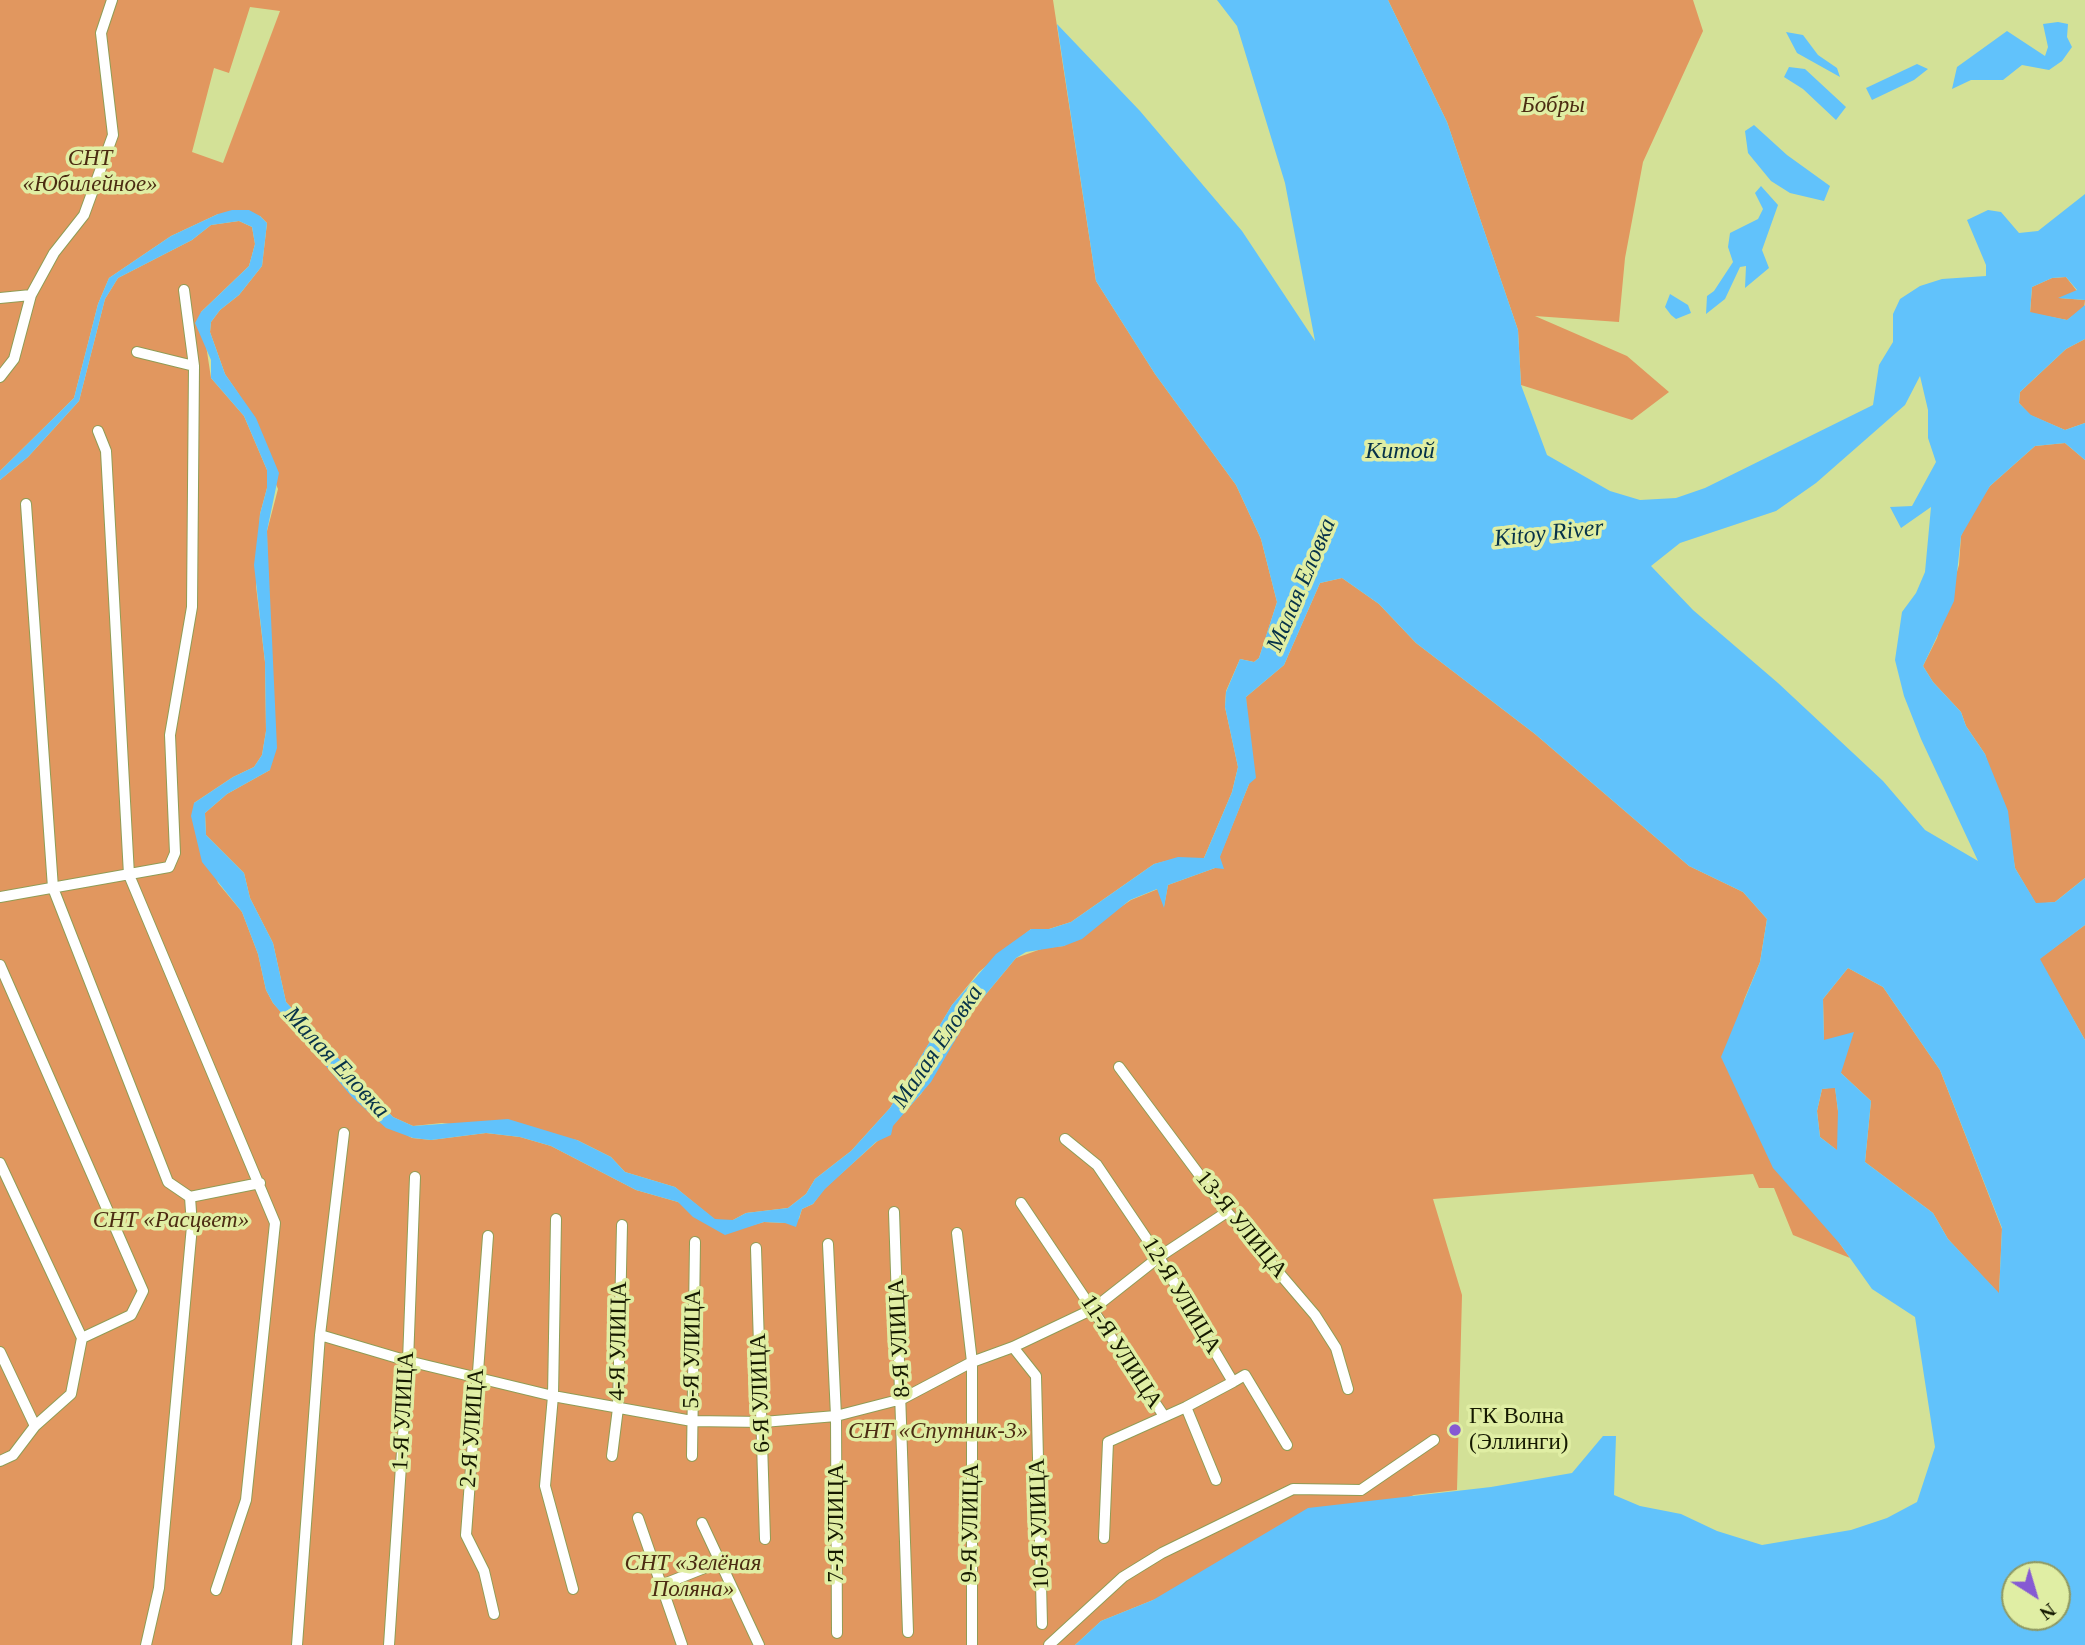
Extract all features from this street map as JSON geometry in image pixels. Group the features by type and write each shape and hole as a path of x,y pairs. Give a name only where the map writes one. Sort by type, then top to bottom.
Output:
{"street":[{"path":"0,377 14,359 31,295 54,253 84,215 113,135 101,33 112,0"},
{"path":"0,897 169,867 175,853 170,735 192,607 194,366 184,290"},
{"path":"0,298 31,295"},
{"path":"137,352 194,366"},
{"path":"98,431 106,451 129,875 275,1223 246,1500 216,1590"},
{"path":"26,504 52,888 168,1182 190,1197 260,1183"},
{"path":"0,965 142,1292 131,1315 82,1338"},
{"name":"13-Я УЛИЦА","path":"1119,1067 1227,1212 1315,1315 1336,1348 1348,1389"},
{"path":"297,1645 320,1335 344,1133"},
{"name":"12-Я УЛИЦА","path":"1065,1139 1097,1165 1159,1257 1233,1382"},
{"path":"0,1163 82,1338 71,1394 35,1426 13,1455 0,1461"},
{"name":"1-Я УЛИЦА","path":"389,1645 408,1361 415,1177"},
{"path":"146,1645 159,1588 192,1226 190,1197"},
{"name":"11-Я УЛИЦА","path":"1021,1203 1164,1416 1186,1407 1216,1480"},
{"name":"8-Я УЛИЦА","path":"894,1212 908,1632"},
{"path":"320,1335 408,1361 553,1396 692,1421 763,1422 836,1416 902,1399 972,1362 1013,1347 1093,1308 1159,1257 1227,1212"},
{"path":"556,1219 553,1396 545,1486 573,1589"},
{"name":"4-Я УЛИЦА","path":"612,1456 618,1408 622,1225"},
{"name":"9-Я УЛИЦА","path":"957,1233 972,1362 972,1645"},
{"name":"2-Я УЛИЦА","path":"488,1236 466,1535 484,1571 494,1614"},
{"name":"5-Я УЛИЦА","path":"692,1456 695,1242"},
{"name":"7-Я УЛИЦА","path":"828,1244 836,1416 838,1633"},
{"name":"6-Я УЛИЦА","path":"756,1248 765,1539"},
{"name":"10-Я УЛИЦА","path":"1013,1347 1036,1376 1042,1624"},
{"path":"0,1352 35,1426"},
{"path":"1186,1407 1245,1374 1287,1445"},
{"path":"1104,1538 1108,1442 1164,1416"},
{"path":"1049,1645 1124,1577 1162,1553 1293,1489 1362,1490 1434,1440"},
{"path":"638,1518 664,1584 682,1645"},
{"path":"702,1523 759,1645"},
{"path":"664,1584 722,1561"}],"green space":[{"name":"СНТ «Юбилейное»","path":"0,0 1053,0 1096,281 1155,374 1236,485 1261,539 1277,602 1259,658 1254,662 1240,659 1226,691 1225,707 1238,767 1232,792 1204,858 1178,858 1154,864 1071,922 1049,929 1031,929 979,972 952,1005 890,1108 851,1151 815,1179 806,1194 788,1208 746,1213 733,1220 715,1220 675,1187 625,1172 611,1157 577,1140 442,1123 413,1126 393,1117 286,1002 273,943 250,898 244,873 206,835 205,813 227,794 270,770 267,531 278,489 238,393 225,374 210,332 211,322 220,310 239,295 262,266 267,223 260,216 218,214 171,236 109,278 98,304 74,398 0,471","holes":["250,7 280,11 223,163 192,152 214,68 229,73"]},
{"name":"Бобры","path":"1388,0 1693,0 1703,31 1643,162 1625,258 1619,322 1535,316 1627,356 1669,392 1632,420 1521,385 1518,330 1447,122"},
{"path":"239,221 252,227 255,244 249,266 201,312 211,378 244,416 267,470 267,488 260,514 256,586 265,662 266,731 262,755 254,767 233,777 194,803 218,883 242,912 258,954 266,990 273,1003 374,1117 412,1138 431,1140 486,1133 520,1137 551,1146 636,1190 678,1202 729,1232 764,1222 785,1223 799,1219 802,1209 813,1204 824,1189 881,1138 921,1094 972,1011 1016,958 1044,948 1064,946 1131,900 1158,889 1164,906 1168,885 1215,868 1249,784 1246,697 1284,665 1320,583 1342,578 1379,604 1416,643 1535,734 1689,866 1743,892 1767,919 1760,962 1744,1000 1840,1244 1850,1258 1793,1235 1774,1188 1759,1188 1753,1174 1433,1199 1462,1295 1457,1490 1414,1495 1101,1621 1075,1645 0,1645 0,480 28,457 79,401 105,299 118,278 192,240 211,225"},
{"path":"2066,277 2077,291 2060,298 2085,300 2084,308 2067,320 2030,313 2032,287 2052,278"},
{"path":"2085,339 2085,423 2065,430 2030,415 2019,403 2020,392 2066,349"},
{"path":"2065,443 2085,460 2085,878 2055,902 2036,904 2015,868 2011,843 1985,754 1966,726 1961,712 1933,682 1923,666 1937,638 1959,565 1961,536 1971,513 1990,486 2035,446"},
{"path":"2085,925 2085,1040 2039,959"},
{"path":"1848,968 1883,987 1940,1070 2002,1229 1999,1294 1948,1239 1933,1213 1865,1162 1871,1101 1841,1073 1824,1041 1823,999"},
{"path":"1835,1087 1838,1151 1820,1137 1817,1111 1822,1089"}],"water":[{"name":"Китой","path":"1217,0 1388,0 1447,122 1518,330 1521,385 1547,455 1610,491 1640,500 1676,498 1705,488 1873,405 1879,365 1893,342 1893,314 1900,299 1920,286 1942,279 1986,276 1986,265 1967,220 1988,210 2001,212 2019,233 2038,231 2085,194 2085,300 2058,298 2077,290 2066,277 2052,278 2032,287 2030,312 2067,320 2085,305 2085,339 2066,349 2020,392 2019,403 2031,415 2065,430 2085,423 2085,460 2065,443 2035,446 1990,486 1961,536 1954,601 1923,666 1933,682 1961,712 1966,726 1985,754 2008,811 2015,868 2036,903 2055,902 2085,878 2085,925 2040,959 2085,1040 2085,1645 1075,1645 1101,1621 1153,1600 1308,1508 1491,1487 1572,1473 1603,1436 1616,1436 1614,1495 1640,1506 1681,1514 1717,1531 1762,1545 1851,1530 1887,1518 1917,1502 1935,1447 1915,1317 1872,1289 1840,1244 1773,1168 1721,1057 1760,962 1767,919 1743,892 1689,866 1535,734 1416,643 1379,604 1342,578 1320,583 1284,665 1246,697 1256,778 1249,784 1220,857 1224,869 1215,868 1168,885 1164,908 1157,889 1130,900 1082,939 1064,946 1026,952 1016,958 972,1011 931,1082 893,1126 891,1135 876,1142 825,1189 813,1204 802,1209 796,1227 785,1223 764,1222 725,1235 693,1217 678,1202 636,1190 551,1146 520,1137 486,1133 431,1140 413,1138 386,1128 352,1097 273,1003 266,990 258,954 242,912 202,862 191,816 194,803 233,777 254,767 262,755 266,731 265,662 254,565 260,514 267,488 267,470 244,416 211,378 211,360 195,323 201,312 249,266 255,244 252,227 239,221 211,225 192,240 118,278 105,299 79,401 28,457 0,480 0,471 74,398 98,304 109,278 171,236 218,214 232,210 249,210 260,216 267,223 262,266 239,295 220,310 211,322 210,332 225,374 256,418 279,473 267,531 277,748 270,770 227,794 205,813 206,835 244,873 250,898 273,943 286,1002 393,1117 413,1126 508,1119 577,1140 611,1157 625,1172 675,1187 715,1219 733,1220 746,1213 788,1208 806,1194 815,1179 851,1151 890,1108 952,1005 996,954 1031,929 1049,929 1071,922 1154,864 1178,857 1204,858 1232,792 1238,767 1225,707 1226,692 1240,659 1254,662 1259,658 1277,602 1261,539 1236,485 1155,374 1096,281 1057,24 1140,111 1242,231 1315,341 1285,183 1237,26","holes":["1920,376 1928,410 1928,438 1936,462 1912,506 1890,507 1901,528 1931,507 1925,572 1916,593 1902,612 1895,660 1904,696 1921,739 1978,861 1925,830 1883,781 1778,683 1693,610 1651,566 1680,543 1776,511 1816,483 1905,405","1848,968 1883,987 1940,1070 2002,1228 1999,1293 1948,1239 1933,1213 1865,1162 1871,1101 1841,1073 1854,1032 1824,1040 1823,999","1835,1088 1838,1111 1837,1150 1820,1137 1817,1111 1822,1089"]},
{"path":"2043,24 2068,24 2067,37 2072,47 2062,61 2049,70 2022,65 2003,80 1971,80 1952,89 1957,67 2007,31 2045,56 2048,47"},
{"path":"1786,32 1803,35 1818,55 1837,68 1840,77 1797,53"},
{"path":"1917,64 1928,69 1914,80 1872,100 1866,88"},
{"path":"1789,67 1805,69 1846,107 1836,120 1803,89 1784,77"},
{"path":"1754,125 1787,155 1830,186 1824,201 1790,193 1771,181 1748,153 1745,131"},
{"path":"1761,186 1778,205 1762,250 1769,268 1745,288 1746,266 1740,267 1725,299 1706,314 1707,296 1714,291 1733,262 1728,247 1730,233 1758,219 1763,209 1755,193"},
{"path":"1670,294 1688,305 1691,313 1676,319 1671,315 1665,307"}],"place":[{"name":"ГК Волна (Эллинги)","path":"1455,1430"}],"water label":[{"name":"Kitoy River","path":"1549,534"},
{"name":"Малая Еловка","path":"1302,585"},
{"name":"Малая Еловка","path":"938,1047"},
{"name":"Малая Еловка","path":"336,1063"}],"park label":[{"name":"СНТ «Расцвет»","path":"171,1221"},
{"name":"СНТ «Спутник-3»","path":"938,1432"},
{"name":"СНТ «Зелёная Поляна»","path":"693,1577"}]}
